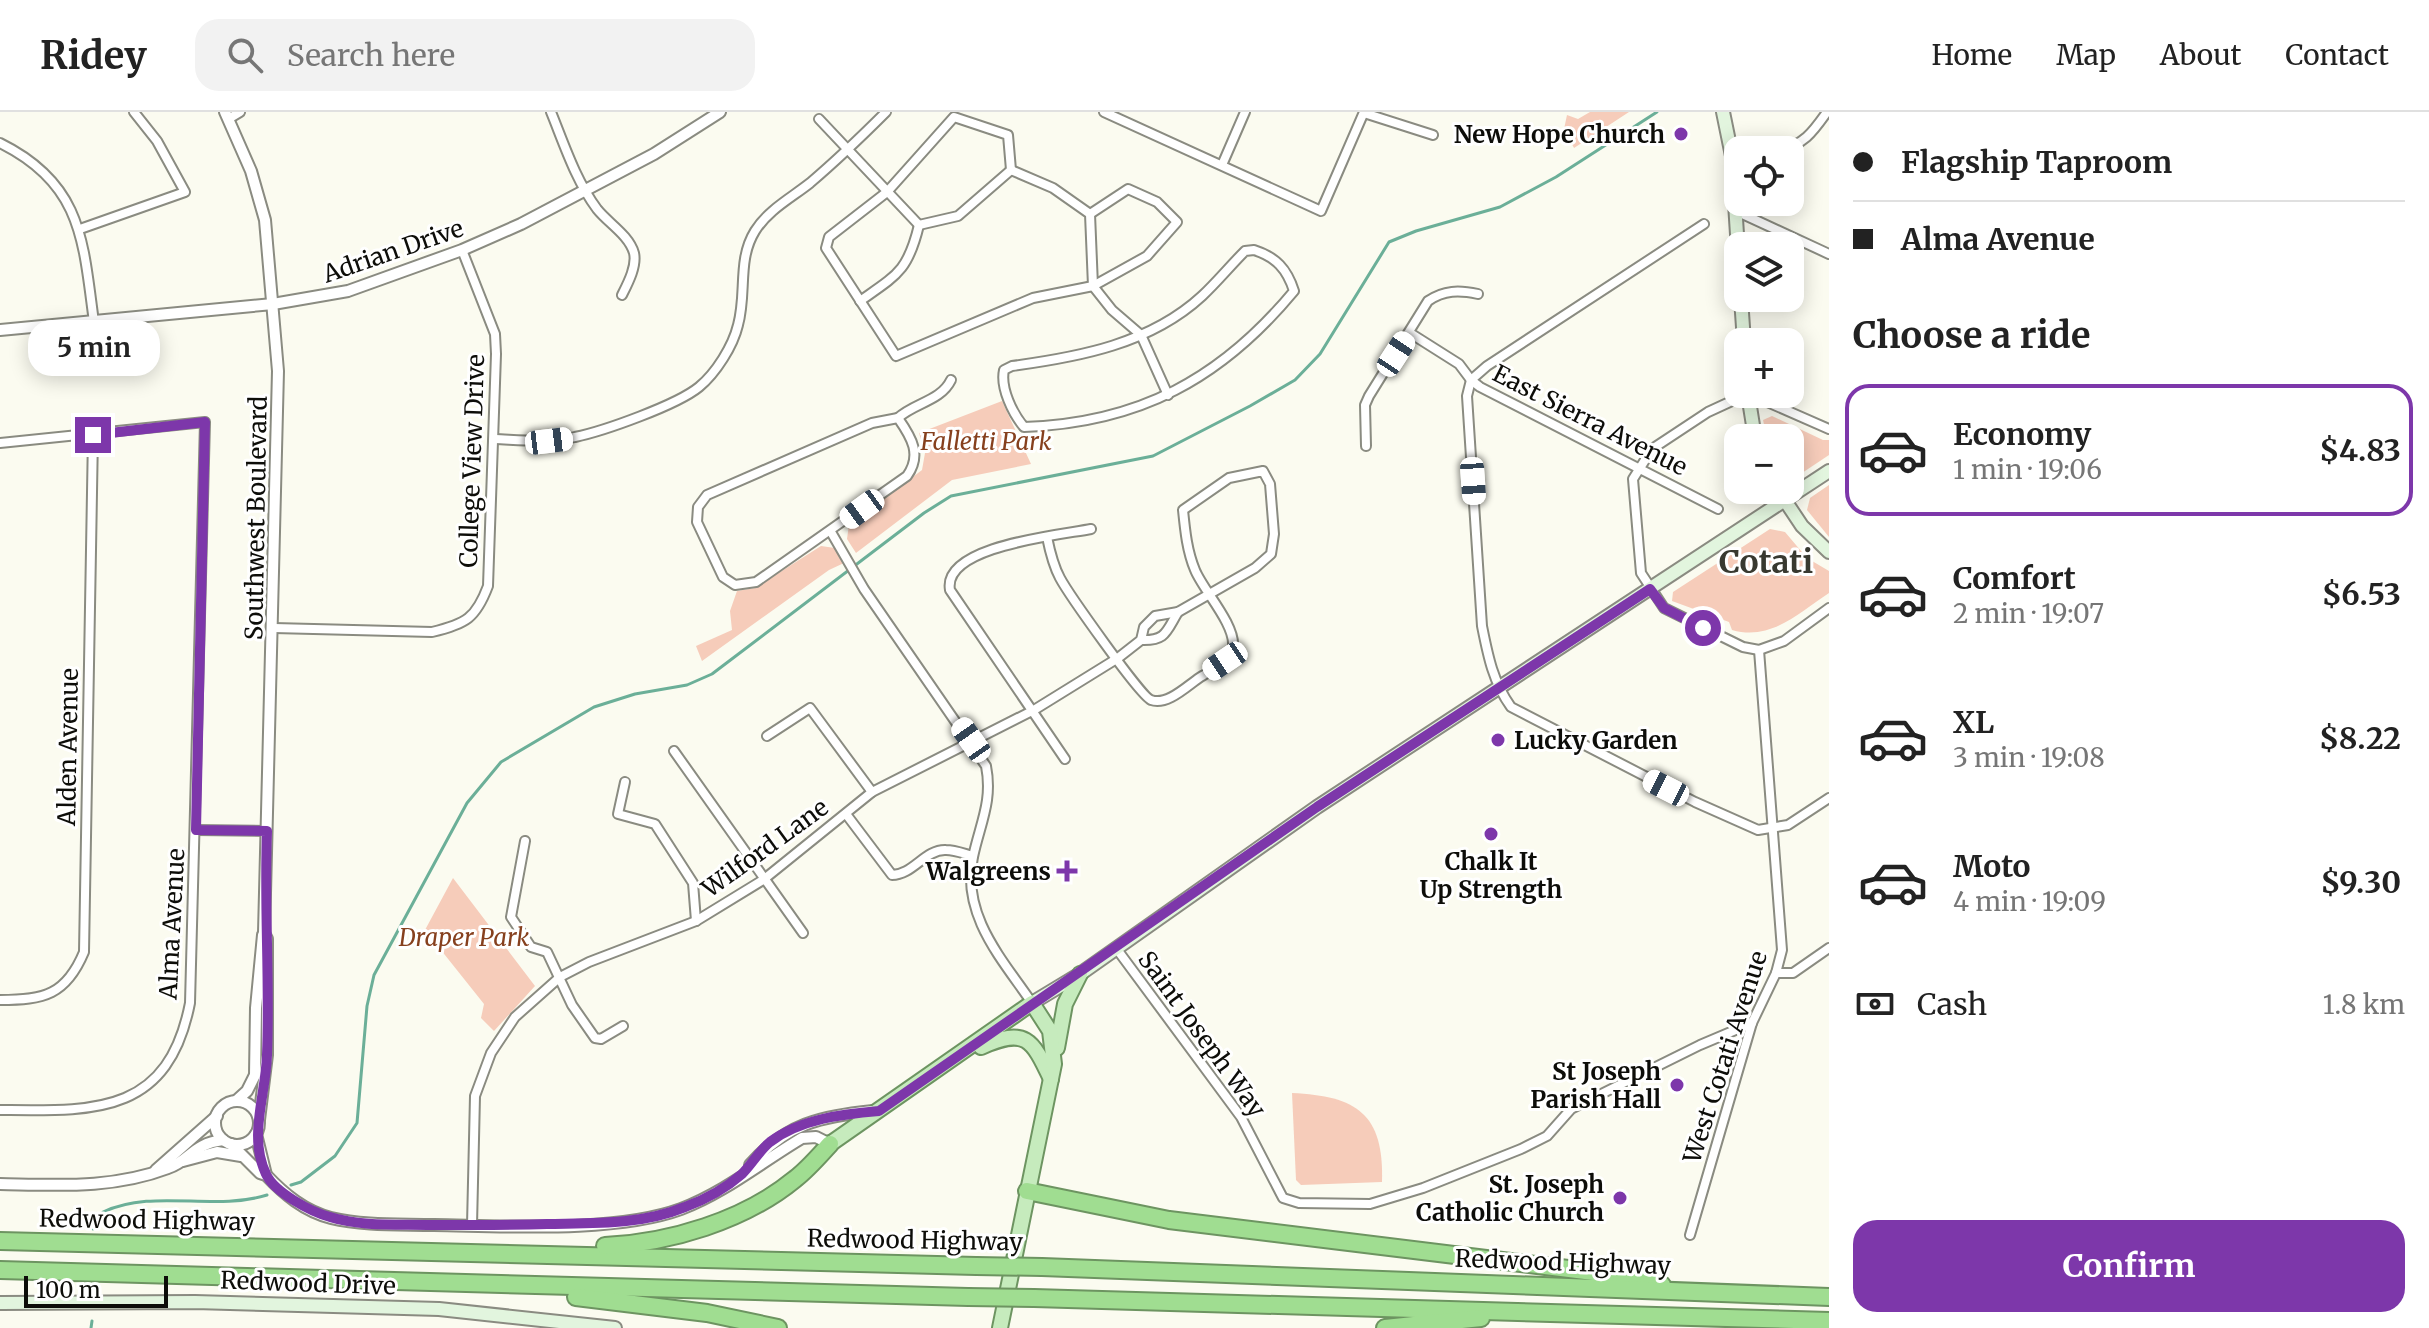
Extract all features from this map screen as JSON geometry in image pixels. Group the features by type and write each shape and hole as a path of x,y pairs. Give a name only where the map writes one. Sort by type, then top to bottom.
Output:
{"highway":[{"path":"486,1252 625,1245 695,1229 757,1204 794,1180 830,1144"},
{"path":"1027,1191 1169,1220 1642,1278 1679,1290"},
{"name":"Redwood Highway","path":"0,1241 1042,1267 1829,1297"},
{"name":"Redwood Highway","path":"0,1270 475,1286 1034,1298 1829,1321"},
{"path":"475,1286 665,1308 778,1328"},
{"path":"1385,1328 1546,1312"}],"main road":[{"path":"1723,112 1730,136"},
{"path":"1804,482 1828,470"},
{"path":"830,1144 1032,1003 1080,974 1317,807 1650,589 1768,504"},
{"path":"1786,504 1802,526 1829,552"},
{"path":"1000,1328 1065,1004 1080,974"},
{"path":"1032,1003 1050,1031 1053,1072"},
{"path":"952,1060 1001,1038 1020,1037 1033,1045 1053,1072"},
{"name":"Redwood Drive","path":"0,1303 195,1302 394,1308 615,1328"}],"street":[{"path":"80,229 185,192 157,141 134,112"},
{"path":"551,112 597,208 635,254 632,272 622,295"},
{"name":"Adrian Drive","path":"0,330 273,304 348,291 462,250 587,191 654,154 720,112"},
{"path":"495,439 549,441 576,437 658,408 699,387 729,348 738,326 743,296 743,260 754,232 767,214 849,151 886,112"},
{"path":"1104,112 1321,211 1364,112 1433,135"},
{"path":"1222,165 1245,112"},
{"path":"1804,141 1827,112"},
{"name":"Southwest Boulevard","path":"232,114 265,220 278,371 274,628 264,933 267,954 267,1055 259,1120"},
{"path":"1011,170 1008,135 954,117 887,192 829,237 826,248 896,356 1033,298 1093,286 1147,256 1177,222 1157,202 1128,189 1090,214"},
{"path":"819,119 919,225"},
{"path":"0,143 43,172 66,200 80,229 94,322"},
{"path":"1011,170 1053,188 1090,214"},
{"path":"919,225 958,216 1011,170"},
{"path":"1090,214 1093,286 1112,310 1141,335 1168,395"},
{"path":"1747,216 1829,254"},
{"path":"1704,224 1487,366 1471,380 1467,396 1482,626 1498,689 1511,707 1722,815 1758,830 1772,829 1788,825 1829,798"},
{"path":"860,301 902,271 913,251 919,225"},
{"name":"College View Drive","path":"274,628 432,632 458,626 476,613 488,586 495,439 495,334 462,250"},
{"path":"1245,251 1269,255 1289,276 1294,291 1244,347 1168,395 1109,417 1065,425 1024,427 1016,418 1003,382 1004,370 1105,350 1141,335 1200,298 1245,251"},
{"path":"1366,446 1365,405 1428,301 1438,294 1462,290 1478,294"},
{"name":"East Sierra Avenue","path":"1410,333 1459,364 1471,380 1718,509"},
{"path":"898,418 916,454 916,463 907,476 756,582 735,585 723,577 697,522 698,507 707,495 872,423 898,418 910,407 937,396 951,380"},
{"path":"1724,405 1652,449 1633,479 1641,573 1664,608 1743,647 1759,650 1784,641 1829,608"},
{"path":"1780,408 1829,429"},
{"name":"Alma Avenue","path":"0,443 205,422 190,1003 182,1034 167,1062 143,1088 105,1107 79,1111 0,1110"},
{"name":"Alden Avenue","path":"0,1000 41,999 75,975 84,952 93,435"},
{"name":"Wilford Lane","path":"472,1225 473,1110 483,1071 515,1017 560,977 589,962 696,921 763,880 872,792 1034,710 1118,658 1141,640 1144,627 1155,616 1178,612 1210,595 1255,568 1271,554 1274,534 1270,484 1263,471 1229,478 1183,510 1186,540 1195,572 1210,595"},
{"path":"1065,759 950,590 948,580 954,570 977,553 1091,529"},
{"path":"831,532 864,589 971,740 986,766 990,784 989,801 970,877 975,914 993,947 1032,1003"},
{"path":"1047,537 1061,580 1138,689 1155,702 1168,699 1225,661 1233,650 1234,640 1210,595"},
{"name":"Wilford Lane","path":"1141,640 1155,641 1162,637 1178,612"},
{"name":"West Cotati Avenue","path":"1690,1235 1752,1023 1776,973 1782,950 1759,650"},
{"path":"767,736 810,708 872,792"},
{"path":"674,751 803,933"},
{"path":"625,782 618,814 655,824 693,883 696,921"},
{"path":"846,814 892,875 900,875 930,854 945,850 973,856"},
{"path":"196,830 267,831"},
{"path":"525,841 511,917 531,947 547,952 572,1005 595,1038 601,1039 623,1026"},
{"name":"Southwest Boulevard","path":"236,1101 247,1091 255,1075 261,939 264,933"},
{"name":"Saint Joseph Way","path":"1116,948 1241,1117 1283,1198 1299,1203 1370,1204 1499,1159 1547,1136 1571,1109 1714,1038 1752,1023"},
{"path":"1776,973 1793,973 1829,948"},
{"path":"154,1172 217,1116 226,1104 236,1101 252,1107 259,1120 256,1133 266,1175"},
{"path":"741,1175 770,1142 808,1122 879,1111"},
{"path":"217,1116 216,1127 227,1142 260,1173 316,1213 341,1220 472,1225 604,1224 638,1220 683,1208 802,1138 816,1137 830,1144"},
{"path":"0,1184 83,1186 137,1178 171,1168 201,1145 227,1142 245,1144 256,1133"},
{"path":"179,1161 217,1152 243,1156"}],"green space":[{"path":"1590,112 1629,112 1574,148 1564,129 1567,115 1578,119"},
{"name":"Falletti Park","path":"1002,401 1031,464 952,480 856,553 847,539 849,525 922,470 925,453 919,433"},
{"path":"1772,416 1789,424 1764,424 1763,420"},
{"path":"1804,431 1829,440 1829,455 1804,472"},
{"path":"1829,485 1829,537 1807,510 1810,498"},
{"path":"1770,529 1785,532 1807,558 1829,571 1829,593 1783,624 1759,632 1732,630 1729,622 1672,601 1673,592"},
{"path":"821,546 835,548 844,563 829,570 702,661 696,646 732,630 730,611 737,591 755,588"},
{"name":"Draper Park","path":"453,878 535,986 494,1031 481,1018 484,1004 425,930"},
{"path":"1292,1093 1334,1099 1362,1113 1372,1125 1378,1140 1382,1182 1301,1185 1296,1180"}],"waterway":[{"path":"291,1185 301,1182 335,1156 357,1123 367,1006 374,975 467,803 501,762 594,707 635,694 687,685 712,674 924,513 951,496 1153,456 1250,406 1295,380 1320,354 1389,242 1500,207 1556,177 1657,112"},
{"path":"93,1229 103,1212 123,1205 247,1200 267,1195"},
{"path":"91,1328 92,1321"}],"place":[{"name":"New Hope Church","path":"1681,134"},
{"name":"Lucky Garden","path":"1498,740"},
{"name":"Chalk It Up Strength","path":"1491,834"},
{"name":"Walgreens","path":"1067,871"},
{"name":"St Joseph Parish Hall","path":"1677,1085"},
{"name":"St. Joseph Catholic Church","path":"1620,1198"}],"district":[{"name":"Cotati","path":"1766,562"}],"route":[{"path":"93,435 205,422 196,830 267,831 264,933 267,939 267,1055 264,1095 256,1133 258,1148 266,1175 276,1186 316,1213 341,1220 380,1224 604,1224 638,1220 683,1208 741,1175 770,1142 808,1122 879,1111 1317,807 1650,589 1664,608 1703,628"}]}
